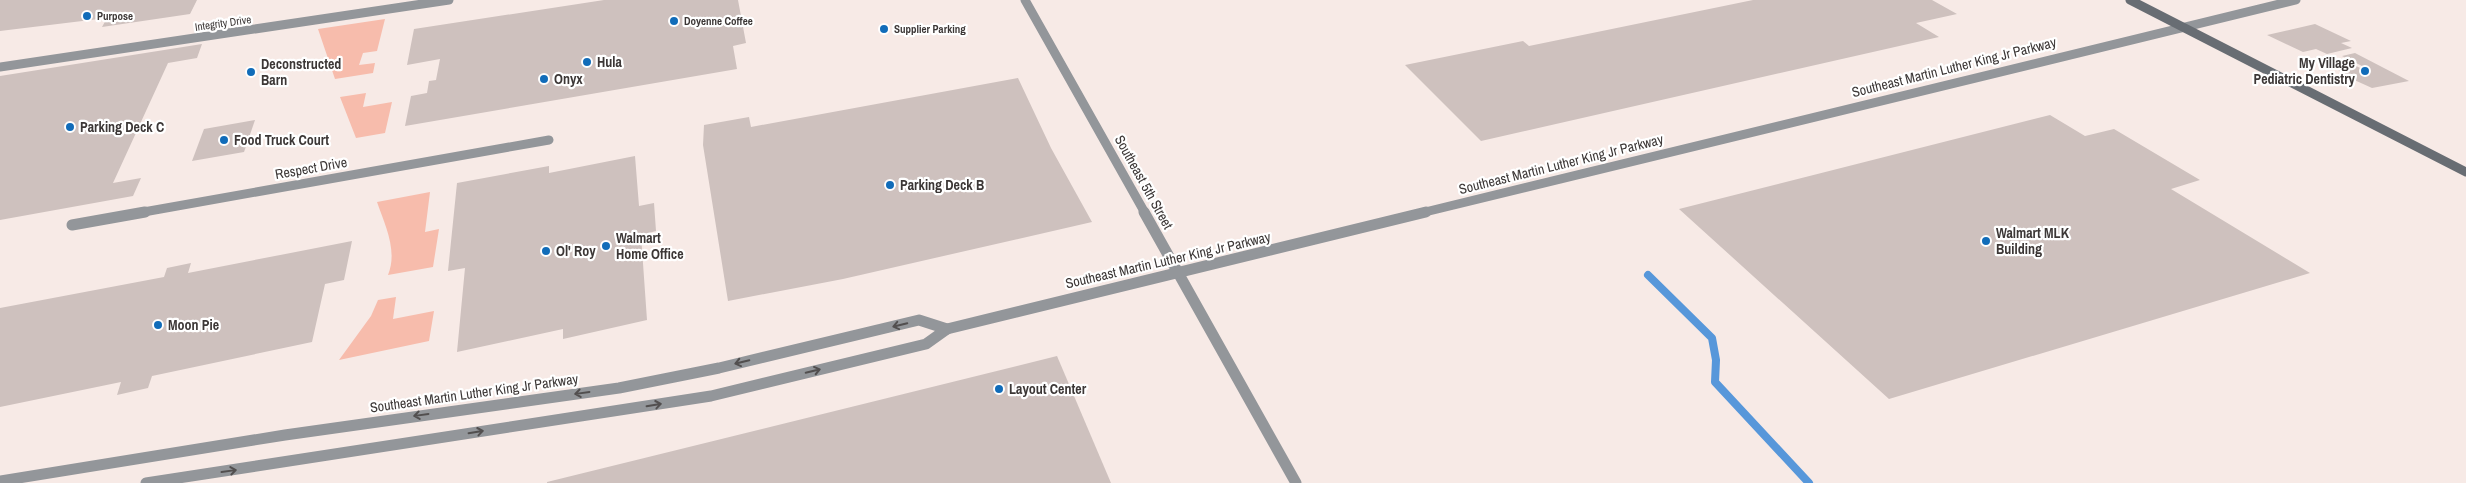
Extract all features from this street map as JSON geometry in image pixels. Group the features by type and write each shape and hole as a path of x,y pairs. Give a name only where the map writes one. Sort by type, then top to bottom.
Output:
{"main road":[{"path":"2130,0 2466,172"}],"street":[{"name":"Integrity Drive","path":"0,67 448,0"},
{"name":"Southeast 5th Street","path":"1025,0 1296,483"},
{"name":"Southeast Martin Luther King Jr Parkway","path":"146,483 712,396 926,344 947,329 2296,0"},
{"name":"Respect Drive","path":"75,225 550,140"},
{"name":"Southeast Martin Luther King Jr Parkway","path":"0,481 285,435 619,388 719,368 919,320 947,329"}],"shaded area":[{"path":"385,19 377,51 363,53 359,65 375,63 373,73 335,79 318,29"},
{"path":"366,93 363,107 392,102 385,133 356,138 340,97"},
{"path":"430,192 425,232 439,229 433,267 388,275 392,257 391,247 387,229 377,202"},
{"path":"396,297 393,319 434,311 429,341 339,360 371,316 378,300"}],"building":[{"name":"Purpose","path":"0,0 197,0 190,14 102,27 107,18 0,31"},
{"name":"Hula","path":"604,0 738,0 746,43 733,46 737,69 405,126 411,96 427,93 429,81 436,80 440,59 407,65 414,29"},
{"path":"1753,0 1932,0 1957,14 1916,23 1939,37 1481,141 1405,65 1523,41 1529,46"},
{"path":"2315,24 2351,41 2341,43 2352,48 2327,54 2316,49 2303,52 2267,35"},
{"name":"Parking Deck C","path":"202,44 197,58 168,63 113,183 141,178 133,196 0,220 0,76"},
{"name":"My Village Pediatric Dentistry","path":"2355,53 2409,81 2372,88 2341,74 2346,74 2329,65 2347,61 2360,68 2364,67 2342,56"},
{"name":"Parking Deck B","path":"1018,78 1051,148 1092,222 843,279 728,301 703,145 704,125 749,117 751,127"},
{"name":"Walmart MLK Building","path":"2050,115 2085,136 2114,129 2200,180 2171,189 2310,273 1889,399 1679,209"},
{"name":"Food Truck Court","path":"255,120 244,152 192,161 204,129"},
{"name":"Ol' Roy","path":"635,156 639,206 654,203 656,231 641,235 647,320 563,339 563,329 457,352 465,268 448,271 457,183 549,166 549,173"},
{"name":"Moon Pie","path":"352,241 344,280 325,284 312,342 152,376 148,388 117,395 121,382 0,407 0,308 164,277 167,268 191,263 188,273"},
{"name":"Layout Center","path":"1057,356 1111,483 547,483 547,482"}],"waterway":[{"path":"1648,275 1712,338 1716,360 1715,382 1809,483"}],"place":[{"name":"Purpose","path":"87,16"},
{"name":"Doyenne Coffee","path":"674,21"},
{"name":"Supplier Parking","path":"884,29"},
{"name":"Hula","path":"587,62"},
{"name":"My Village Pediatric Dentistry","path":"2365,71"},
{"name":"Deconstructed Barn","path":"251,72"},
{"name":"Onyx","path":"544,79"},
{"name":"Parking Deck C","path":"70,127"},
{"name":"Food Truck Court","path":"224,140"},
{"name":"Parking Deck B","path":"890,185"},
{"name":"Walmart MLK Building","path":"1986,241"},
{"name":"Walmart Home Office","path":"606,246"},
{"name":"Ol' Roy","path":"546,251"},
{"name":"Moon Pie","path":"158,325"},
{"name":"Layout Center","path":"999,389"}]}
